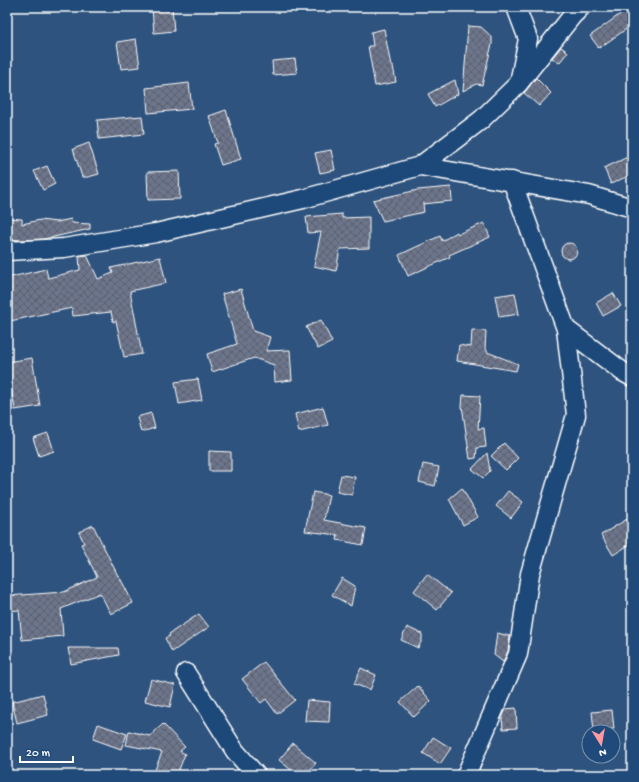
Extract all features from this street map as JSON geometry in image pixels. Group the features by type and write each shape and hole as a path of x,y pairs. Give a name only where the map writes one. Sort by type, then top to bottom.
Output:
{"street":[{"path":"516,7 528,39 519,82"},
{"path":"7,251 64,248 156,233 303,199 420,166 481,120 519,82 572,16 581,7"},
{"path":"420,166 589,195 632,208"},
{"path":"466,775 518,654 530,574 576,415 566,329 512,181"},
{"path":"566,329 623,372 632,376"},
{"path":"186,673 235,751 256,775"}],"building":[{"path":"172,7 174,31 154,33 152,8"},
{"path":"632,7 632,25 599,48 590,36"},
{"path":"468,26 481,27 492,37 492,44 482,85 476,84 463,91"},
{"path":"384,29 391,66 393,66 396,82 375,86 368,46 373,46 371,32"},
{"path":"136,39 140,67 121,69 117,42"},
{"path":"561,47 568,52 559,63 552,58"},
{"path":"295,59 297,73 273,75 272,61"},
{"path":"536,78 551,93 539,106 524,93"},
{"path":"455,80 458,94 435,107 428,94"},
{"path":"189,83 192,109 148,113 146,88"},
{"path":"226,110 241,159 221,165 214,144 218,143 209,116"},
{"path":"142,116 144,134 99,139 97,120"},
{"path":"89,143 99,174 82,177 73,149"},
{"path":"331,150 335,170 320,173 315,153"},
{"path":"632,155 632,174 611,184 604,168"},
{"path":"47,166 55,184 43,190 34,171"},
{"path":"179,171 180,199 148,200 147,172"},
{"path":"451,187 452,201 423,204 424,212 383,221 373,200 418,190"},
{"path":"342,214 342,218 369,217 369,248 340,249 336,271 314,266 321,232 308,233 306,217"},
{"path":"7,218 22,219 22,224 40,220 57,222 71,219 72,223 90,224 90,229 44,239 7,239"},
{"path":"484,223 490,237 449,255 450,257 408,276 399,255 440,236 442,241 457,232 458,234"},
{"path":"566,243 572,243 577,248 575,257 572,259 566,259 561,254 561,248"},
{"path":"87,255 98,279 113,273 111,268 160,257 166,283 130,291 142,354 124,357 116,321 113,322 111,312 73,316 72,308 10,321 7,308 7,278 46,269 48,278 80,270 79,256"},
{"path":"241,289 253,331 270,337 266,351 290,350 292,380 275,382 274,365 254,358 212,372 207,354 237,344 222,294"},
{"path":"515,293 519,314 499,317 495,296"},
{"path":"613,293 621,306 603,316 596,303"},
{"path":"321,320 332,342 318,349 306,327"},
{"path":"472,330 486,331 485,349 487,352 518,364 516,371 457,361 459,345 471,347"},
{"path":"32,358 40,406 15,410 7,362"},
{"path":"198,379 202,400 179,404 175,382"},
{"path":"463,395 480,396 478,429 484,428 486,447 477,448 476,458 470,459 462,406"},
{"path":"323,407 328,425 299,432 295,414"},
{"path":"151,413 155,428 141,432 137,417"},
{"path":"48,433 54,451 39,456 33,438"},
{"path":"504,443 518,458 506,470 491,456"},
{"path":"209,451 231,452 231,471 209,471"},
{"path":"487,453 490,471 483,478 472,469"},
{"path":"423,464 439,467 435,486 419,482"},
{"path":"341,475 355,477 352,495 337,492"},
{"path":"462,488 478,517 463,525 449,499"},
{"path":"508,491 523,502 511,518 496,506"},
{"path":"313,492 329,495 324,520 366,528 363,545 337,540 338,535 305,531"},
{"path":"632,516 632,543 613,555 601,535"},
{"path":"93,525 133,603 111,614 100,593 61,609 63,636 22,640 19,610 7,611 7,596 64,592 97,577 81,544 84,543 79,532"},
{"path":"427,574 451,593 437,610 414,591"},
{"path":"342,578 355,586 351,606 332,595"},
{"path":"199,614 209,627 172,652 165,638 170,636 169,634"},
{"path":"407,627 422,634 422,640 418,648 401,640"},
{"path":"497,633 510,636 508,651 503,662 494,655"},
{"path":"68,648 118,648 119,655 71,664"},
{"path":"264,662 295,700 277,714 266,699 261,703 242,679"},
{"path":"361,668 376,675 370,690 354,684"},
{"path":"151,679 175,685 170,707 145,701"},
{"path":"418,686 431,701 414,717 400,702"},
{"path":"43,694 48,715 17,723 12,702"},
{"path":"307,700 330,702 329,722 305,721"},
{"path":"516,708 517,728 503,729 502,718 506,709"},
{"path":"612,710 613,724 593,724 592,712"},
{"path":"98,724 127,734 121,749 93,739"},
{"path":"163,724 185,747 180,751 185,754 177,775 153,775 162,752 126,745 129,731 150,736"},
{"path":"433,737 451,748 440,764 423,753"},
{"path":"293,743 316,763 306,775 297,775 279,760"}]}
